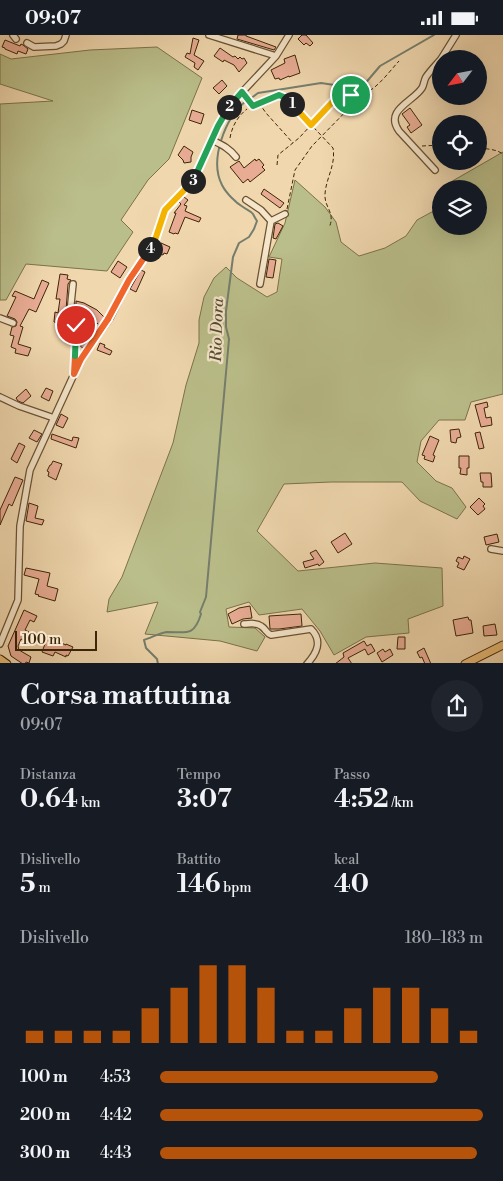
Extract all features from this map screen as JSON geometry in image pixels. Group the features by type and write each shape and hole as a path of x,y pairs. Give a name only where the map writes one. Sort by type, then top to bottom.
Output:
{"main road":[{"path":"465,663 503,645"},
{"path":"0,659 7,663"}],"street":[{"path":"27,43 34,47 56,46 64,41 66,35"},
{"path":"209,35 276,56"},
{"path":"0,644 18,600 20,526 30,470 81,359 110,317 129,280 154,243 165,210 194,180 218,126 231,104 276,56 289,35"},
{"path":"447,50 456,35"},
{"path":"432,70 425,79 422,88 397,112 394,120 395,125 432,167"},
{"path":"242,92 252,102"},
{"path":"212,140 225,145 236,157"},
{"path":"246,200 262,210 270,221 260,284"},
{"path":"270,221 285,214"},
{"path":"73,283 70,313 77,319 74,374"},
{"path":"0,318 12,323"},
{"path":"0,397 19,406 54,418"},
{"path":"491,549 503,551"},
{"path":"244,624 254,623 261,626 271,635 311,629 316,635 318,648 315,655 307,663"}],"path":[{"path":"285,214 295,170 312,145 359,98 377,85 399,61"},
{"path":"277,165 278,155 293,143 339,95 343,93 359,98"},
{"path":"230,138 235,123 252,102 279,95 286,98 333,148 333,166 325,195 332,221 329,228"},
{"path":"252,102 266,113 293,143"},
{"path":"414,147 432,146"},
{"path":"487,150 503,154"}],"green space":[{"path":"157,47 202,78 169,159 148,180 121,220 133,232 107,271 26,264 6,300 0,300 0,104 53,101 0,84 0,54 11,59 90,50"},
{"path":"503,152 503,394 471,402 465,420 439,420 421,441 417,462 436,481 452,488 466,507 457,519 420,501 402,482 284,484 257,531 298,571 375,563 442,568 443,606 408,619 409,633 366,637 334,655 320,631 302,609 259,615 249,602 226,609 229,627 255,628 265,637 257,651 220,641 145,634 158,602 107,612 109,599 122,577 173,443 186,385 199,343 199,320 204,297 214,278 226,267 237,278 267,297 277,292 282,259 269,257 285,223 295,180 325,207 336,222 341,242 359,256 385,248 406,236 417,220 432,212 432,235 487,235 487,180 454,180 472,170 487,170 487,161"}],"building":[{"path":"238,35 246,35 276,47 274,50 237,39"},
{"path":"302,35 306,35 313,43 310,46 306,43 304,45 298,39"},
{"path":"193,38 199,40 194,55 204,61 198,70 194,67 195,63 185,57 187,53 190,54"},
{"path":"5,40 20,46 21,44 23,45 28,49 26,54 18,51 17,54 2,47"},
{"path":"220,48 233,57 235,56 238,59 240,57 244,58 247,63 239,72 234,65 224,60 223,62 214,56"},
{"path":"295,55 300,73 280,80 279,78 275,79 271,70 285,63 284,59"},
{"path":"222,80 227,86 219,94 213,88"},
{"path":"410,108 422,125 411,133 407,127 410,125 402,114"},
{"path":"192,110 204,114 201,124 189,120"},
{"path":"184,146 193,152 191,162 184,163 178,155"},
{"path":"255,159 256,161 259,159 264,165 262,167 265,170 250,182 248,179 243,183 230,167 239,161 244,168"},
{"path":"264,189 284,203 280,208 261,194"},
{"path":"184,197 188,200 184,205 187,206 185,211 201,218 199,222 185,217 178,234 174,234 169,232 176,213 174,213 181,204 179,202"},
{"path":"278,223 283,226 276,239 273,238 275,224"},
{"path":"161,243 170,247 167,254 157,253"},
{"path":"269,259 276,260 273,278 266,277"},
{"path":"118,261 127,267 120,278 111,272"},
{"path":"141,270 145,272 136,292 130,289"},
{"path":"60,274 68,275 67,279 71,280 68,284 65,324 54,322 55,312 58,313 60,299 56,299"},
{"path":"42,280 49,283 36,312 29,309 20,326 23,327 18,344 31,348 28,356 15,353 16,349 11,347 14,336 10,335 12,327 16,326 17,322 15,319 7,316 16,297 12,296 15,291 34,299"},
{"path":"76,301 97,310 105,318 84,336 89,340 83,348 80,346 83,332 81,328 91,318 81,316 76,312"},
{"path":"100,343 112,351 110,355 97,350"},
{"path":"46,388 53,391 49,401 41,397"},
{"path":"26,389 31,396 23,403 18,401 16,398"},
{"path":"487,402 488,407 484,408 486,418 491,417 492,425 481,427 475,405"},
{"path":"61,414 68,418 63,428 56,425"},
{"path":"459,429 461,437 457,438 456,443 451,442 450,430"},
{"path":"34,430 42,434 37,442 29,438"},
{"path":"480,432 484,448 479,449 475,433"},
{"path":"52,434 72,441 73,437 79,438 76,448 51,439"},
{"path":"430,436 439,440 433,455 435,456 433,462 424,459 425,456 422,455"},
{"path":"19,443 25,446 17,463 11,459"},
{"path":"459,456 469,456 467,475 460,474"},
{"path":"53,461 62,464 56,480 48,476 49,472 47,471"},
{"path":"480,473 491,473 492,487 483,487"},
{"path":"15,477 23,480 12,506 9,504 0,525 0,510"},
{"path":"479,498 485,504 483,506 485,509 478,515 470,507"},
{"path":"29,503 38,506 35,518 44,520 42,525 26,521"},
{"path":"345,533 352,544 338,553 331,542"},
{"path":"497,534 499,542 486,545 484,537"},
{"path":"316,550 324,562 319,566 318,564 305,568 303,562 314,559 310,553"},
{"path":"464,556 470,559 464,570 457,567 459,563 456,561 458,557 463,559"},
{"path":"26,568 50,573 47,586 58,589 55,601 35,594 39,579 24,575"},
{"path":"250,606 252,618 243,619 232,624 228,614 239,608"},
{"path":"24,610 37,616 34,622 30,620 25,630 29,632 25,641 21,639 18,646 19,650 31,657 29,663 22,663 11,656 8,646"},
{"path":"301,614 302,626 270,629 269,616"},
{"path":"468,617 471,620 473,633 456,636 453,620"},
{"path":"495,624 497,635 484,636 483,626"},
{"path":"45,636 73,647 68,656 66,655 66,657 55,652 53,656 42,652 45,644 42,643"},
{"path":"398,637 405,637 405,649 397,649"},
{"path":"364,641 367,646 371,644 375,651 368,655 365,649 348,658 351,663 336,663 344,657 343,653"},
{"path":"424,648 431,663 425,663 417,652"},
{"path":"383,649 385,652 390,649 393,655 382,662 377,653"}],"waterway":[{"name":"Rio Dora","path":"250,99 258,93 321,83 348,87 363,86 380,66 434,35"},
{"name":"Rio Dora","path":"158,663 157,659 146,648 144,640 167,632 188,632 192,630 201,614 200,612 206,597 229,339 226,327 226,311 233,257 239,243 249,237 257,221 252,213 234,200 224,188 218,175 217,164 218,152 226,128 238,108 246,101"}],"route":[{"path":"76,325 74,374 81,359 110,317 129,280 154,243 165,210 194,180 218,126 231,104 242,92 253,106 279,95 286,98 311,125 339,95 343,93 351,95"}]}
